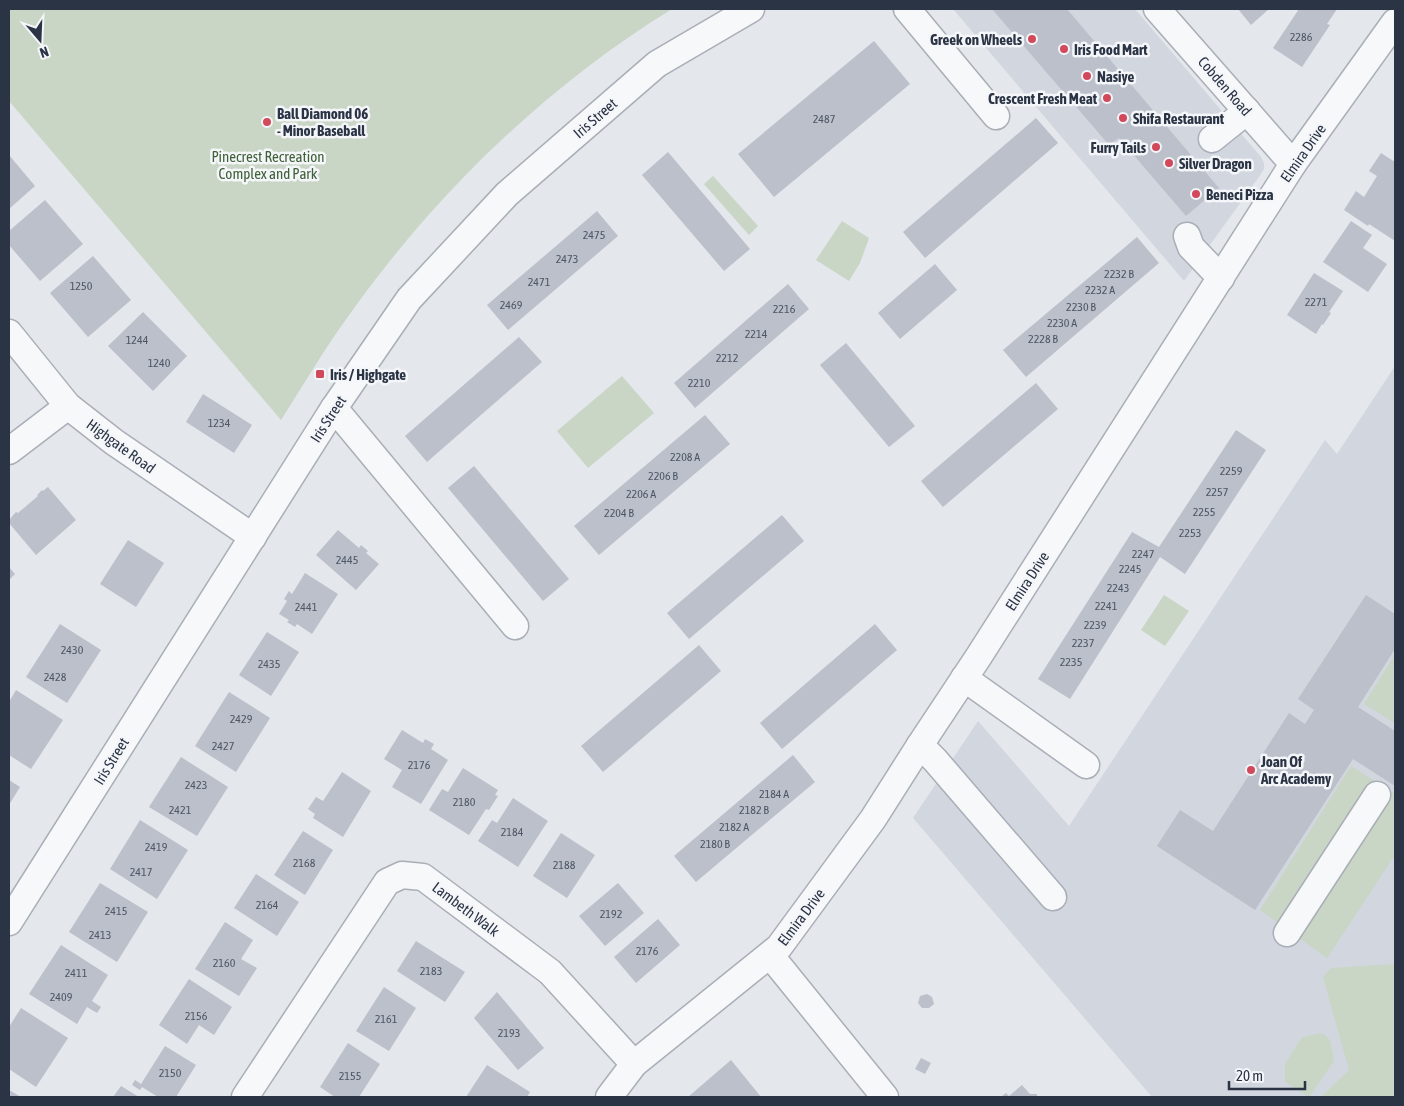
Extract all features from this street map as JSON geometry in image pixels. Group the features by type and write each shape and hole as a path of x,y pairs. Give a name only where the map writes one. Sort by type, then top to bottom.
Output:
{"street":[{"name":"Iris Street","path":"9,922 334,408 409,299 507,194 657,64 751,9"},
{"path":"907,9 996,116"},
{"name":"Cobden Road","path":"1156,9 1293,164"},
{"name":"Elmira Drive","path":"609,1097 634,1064 779,947 873,819 1293,164 1395,22"},
{"path":"1212,139 1247,111"},
{"path":"1187,236 1191,247 1221,278"},
{"name":"Highgate Road","path":"9,333 68,406 114,442 253,537"},
{"path":"9,451 68,406"},
{"path":"334,408 515,626"},
{"path":"964,678 1086,765"},
{"path":"920,745 1053,897"},
{"path":"1287,933 1377,794"},
{"name":"Lambeth Walk","path":"246,1097 386,882 402,875 423,877 550,972 634,1064"},
{"path":"770,955 885,1097"}],"shaded area":[{"path":"953,9 1135,9 1261,157 1264,169 1261,174 1184,281"},
{"name":"Joan Of Arc Academy","path":"1395,366 1395,1097 1152,1097 913,818 978,721 1069,826 1325,440 1337,454"}],"green space":[{"name":"Pinecrest Recreation Complex and Park","path":"9,9 672,9 579,73 494,147 454,187 416,229 338,330 281,420 9,101"},
{"path":"713,176 758,226 749,235 704,184"},
{"path":"842,221 869,238 860,263 849,281 816,260"},
{"path":"622,376 654,413 588,468 557,431"},
{"path":"1164,595 1189,611 1165,646 1141,630"},
{"path":"1395,655 1395,723 1364,704"},
{"path":"1351,766 1395,794 1395,855 1327,958 1260,910"},
{"path":"1395,964 1395,1097 1321,1097 1349,1070 1323,977 1331,968"},
{"path":"1322,1033 1330,1040 1334,1061 1309,1097 1285,1082 1285,1064 1302,1037"}],"building":[{"path":"992,9 1067,9 1219,188 1186,216 1119,138 1109,145"},
{"path":"1238,9 1269,9 1251,25"},
{"path":"1299,9 1337,9 1327,24 1330,25 1302,67 1273,48"},
{"path":"874,41 910,84 774,197 738,154"},
{"path":"1036,118 1058,143 925,258 903,232"},
{"path":"668,152 750,249 724,271 642,175"},
{"path":"1381,153 1395,162 1395,241 1344,210 1356,191 1364,197 1377,176 1369,171"},
{"path":"9,155 35,186 9,209"},
{"path":"45,200 83,244 40,281 9,245 9,231"},
{"path":"597,211 618,236 508,330 487,305"},
{"path":"1351,221 1372,235 1363,248 1387,264 1368,292 1323,262"},
{"path":"1137,237 1159,263 1026,377 1003,350"},
{"path":"93,256 131,300 88,337 50,293"},
{"path":"935,264 957,290 900,339 878,313"},
{"path":"1314,273 1343,291 1329,312 1331,313 1316,334 1287,315"},
{"path":"788,284 809,309 695,408 674,383"},
{"path":"143,312 187,356 153,391 108,346"},
{"path":"519,337 542,362 427,462 405,436"},
{"path":"846,343 915,426 889,447 820,365"},
{"path":"1036,383 1058,409 943,507 921,481"},
{"path":"203,394 252,425 234,453 186,422"},
{"path":"705,415 730,444 599,555 574,526"},
{"path":"1236,430 1266,450 1185,574 1160,557 1070,699 1038,679 1132,532 1159,547"},
{"path":"474,466 569,579 543,601 448,488"},
{"path":"48,487 76,520 36,555 9,523 9,520 16,512 18,513 38,496 42,490"},
{"path":"782,515 804,541 689,639 667,613"},
{"path":"338,530 359,548 361,545 368,551 366,553 379,564 356,590 316,555"},
{"path":"128,540 164,563 136,607 100,584"},
{"path":"9,567 15,574 9,580"},
{"path":"305,573 338,594 312,634 297,624 295,627 287,622 289,620 279,614 287,601 284,599 289,591 292,594"},
{"path":"1366,595 1395,614 1395,649 1358,707 1395,731 1395,786 1353,759 1255,910 1157,846 1180,810 1213,831 1289,713 1305,724 1314,710 1298,699"},
{"path":"60,624 101,650 67,703 26,677"},
{"path":"875,624 897,650 782,749 760,723"},
{"path":"267,632 299,652 271,696 239,675"},
{"path":"699,645 721,671 603,772 581,746"},
{"path":"16,690 63,720 31,769 9,755 9,702"},
{"path":"229,692 270,718 236,772 195,746"},
{"path":"402,730 423,743 425,739 434,744 431,749 448,760 421,804 392,787 402,770 384,759"},
{"path":"793,755 815,782 696,882 674,856"},
{"path":"181,757 228,787 197,836 149,807"},
{"path":"463,768 498,790 495,795 498,796 489,810 486,809 469,835 429,810 442,789 448,792"},
{"path":"342,772 371,791 343,837 313,818 315,814 308,809 316,797 323,801"},
{"path":"9,780 20,787 9,805"},
{"path":"513,798 548,821 518,867 478,841 492,820 497,823"},
{"path":"140,820 188,850 157,899 110,869"},
{"path":"303,831 333,850 305,895 274,875"},
{"path":"561,833 595,855 567,898 533,876"},
{"path":"256,874 299,902 277,936 234,908"},
{"path":"100,883 148,912 117,962 69,932"},
{"path":"618,883 644,913 605,946 579,916"},
{"path":"658,919 680,945 636,983 614,957"},
{"path":"225,922 253,940 241,959 257,968 239,996 195,969"},
{"path":"416,941 465,972 445,1002 397,971"},
{"path":"61,945 108,975 92,1001 101,1007 97,1013 87,1007 77,1024 29,994"},
{"path":"189,979 232,1007 214,1035 199,1025 187,1044 159,1025"},
{"path":"384,987 416,1008 389,1051 356,1031"},
{"path":"497,992 544,1048 518,1070 474,1018"},
{"path":"927,994 932,997 934,1004 929,1008 922,1008 918,1003 920,996"},
{"path":"21,1008 68,1038 36,1087 9,1069 9,1027"},
{"path":"348,1043 380,1064 359,1097 335,1097 320,1087"},
{"path":"165,1046 196,1065 176,1097 158,1097 142,1087 140,1090 132,1085 135,1080 141,1084"},
{"path":"921,1058 931,1063 925,1074 915,1069"},
{"path":"731,1060 761,1097 688,1097"},
{"path":"487,1065 530,1092 527,1097 466,1097"},
{"path":"1022,1085 1030,1094 1037,1094 1037,1097 1001,1097 1006,1093 1009,1096"},
{"path":"121,1086 139,1097 113,1097"},
{"path":"9,1090 21,1097 9,1097"}],"place":[{"name":"Greek on Wheels","path":"1032,39"},
{"name":"Iris Food Mart","path":"1064,49"},
{"name":"Nasiye","path":"1087,76"},
{"name":"Crescent Fresh Meat","path":"1107,98"},
{"name":"Shifa Restaurant","path":"1123,118"},
{"name":"Ball Diamond 06 - Minor Baseball","path":"267,122"},
{"name":"Furry Tails","path":"1156,147"},
{"name":"Silver Dragon","path":"1169,163"},
{"name":"Beneci Pizza","path":"1196,194"},
{"name":"Iris / Highgate","path":"320,374"},
{"name":"Joan Of Arc Academy","path":"1251,770"}]}
